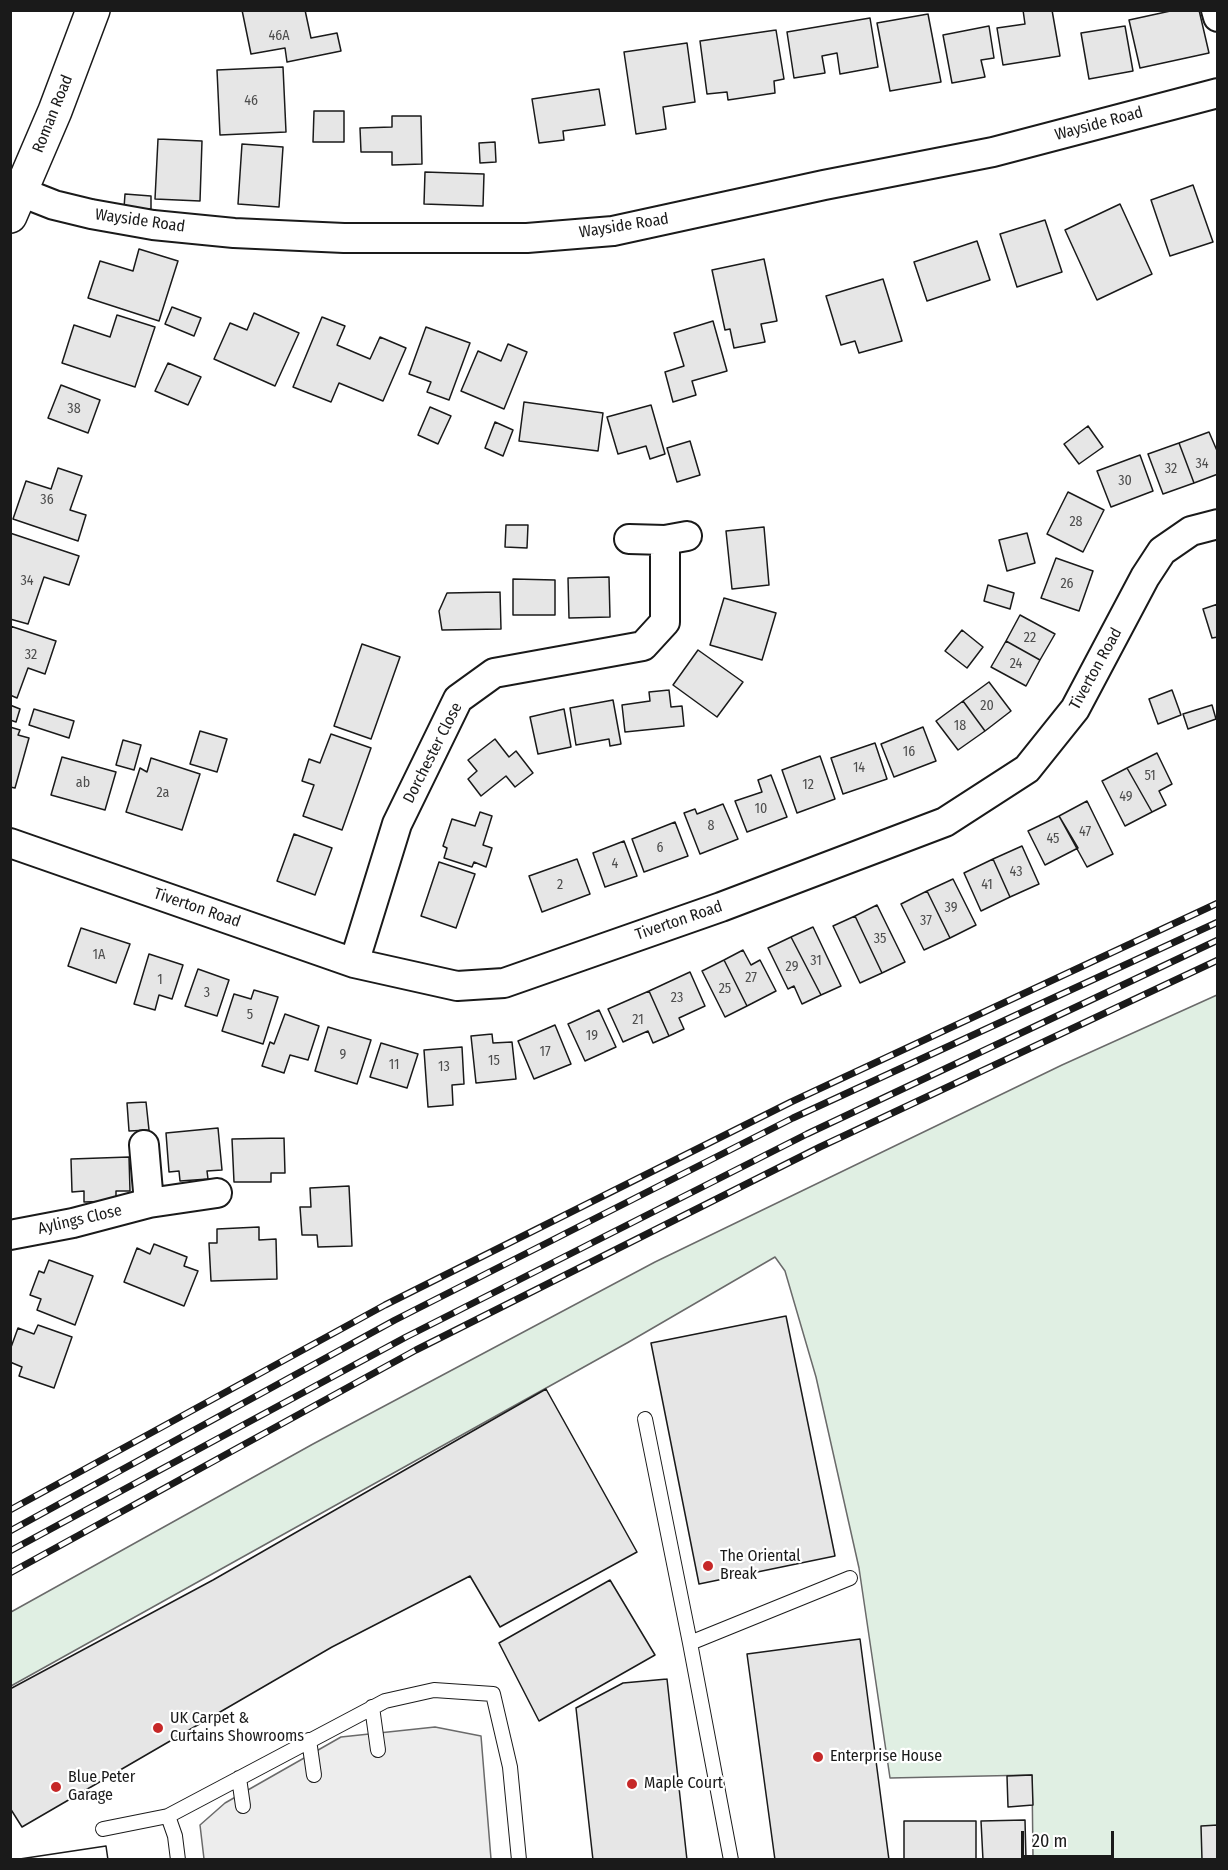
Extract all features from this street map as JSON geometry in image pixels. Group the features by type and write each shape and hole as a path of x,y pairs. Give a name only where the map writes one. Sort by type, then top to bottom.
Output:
{"street":[{"name":"Roman Road","path":"16,204 55,111 93,10"},
{"path":"1216,10 1218,17"},
{"name":"Wayside Road","path":"16,204 54,205 153,225 234,233 344,238 527,238 602,232 993,152 1218,93"},
{"name":"Tiverton Road","path":"10,843 354,963 457,986 504,983 721,907 945,822 1027,769 1075,709 1162,551 1191,531 1218,524"},
{"name":"Dorchester Close","path":"354,963 397,824 458,699 494,673 643,646 665,622 676,538 629,539"},
{"path":"144,1145 149,1203"},
{"name":"Aylings Close","path":"10,1235 73,1223 149,1203 216,1193"}],"lane":[{"path":"645,1419 732,1860"},
{"path":"690,1643 850,1578"},
{"path":"103,1829 168,1816 385,1701 434,1690 493,1694 510,1767 519,1860"},
{"path":"372,1707 378,1750"},
{"path":"309,1740 314,1775"},
{"path":"239,1778 243,1806"},
{"path":"168,1816 175,1836 178,1860"}],"green space":[{"path":"1217,995 1217,1859 1033,1859 1032,1775 890,1778 859,1568 816,1377 785,1271 775,1257 627,1343 11,1686 11,1612 313,1444 655,1262 1062,1065"}],"shaded area":[{"path":"435,1727 481,1736 491,1859 204,1859 200,1825 225,1803 341,1737"}],"building":[{"path":"242,10 305,10 311,38 337,33 341,51 287,62 285,48 251,54"},
{"path":"1023,10 1052,10 1060,56 1003,65 997,28 1025,24"},
{"path":"1175,10 1199,10 1209,53 1140,68 1129,20"},
{"path":"928,14 941,82 890,91 877,23"},
{"path":"870,18 878,67 840,74 837,53 822,56 825,73 794,78 787,32"},
{"path":"989,26 994,58 981,60 985,77 952,83 943,35"},
{"path":"1125,26 1133,71 1089,79 1081,33"},
{"path":"776,30 784,79 774,81 775,93 728,100 727,92 707,94 700,41"},
{"path":"687,43 695,102 663,107 666,129 636,134 624,52"},
{"path":"283,67 286,132 220,135 217,70"},
{"path":"599,89 605,125 563,131 564,140 539,143 532,99"},
{"path":"314,111 344,111 344,142 313,142"},
{"path":"392,116 421,116 422,164 392,165 392,152 361,152 360,128 392,127"},
{"path":"158,139 202,141 200,201 155,199"},
{"path":"495,142 496,162 480,163 479,143"},
{"path":"242,144 283,147 279,207 238,204"},
{"path":"425,172 484,174 483,206 424,204"},
{"path":"1193,185 1213,242 1170,256 1151,200"},
{"path":"125,194 151,196 151,209 124,208"},
{"path":"1120,204 1152,274 1097,300 1065,230"},
{"path":"1045,220 1062,272 1017,287 1000,234"},
{"path":"977,241 990,280 927,301 914,262"},
{"path":"139,249 178,261 159,321 88,298 100,261 133,271"},
{"path":"764,259 777,321 761,324 765,342 734,348 730,329 725,330 712,270"},
{"path":"883,279 902,341 859,353 855,341 841,345 826,296"},
{"path":"172,307 201,318 194,336 165,324"},
{"path":"254,313 299,333 275,386 214,359 230,323 247,330"},
{"path":"117,315 155,327 135,387 62,363 74,325 110,337"},
{"path":"322,317 345,326 337,345 370,359 380,337 406,348 383,401 339,383 331,402 293,387"},
{"path":"713,321 727,371 692,381 696,395 673,402 665,372 684,366 674,333"},
{"path":"426,327 470,343 449,400 427,392 431,382 409,374"},
{"path":"508,344 527,352 504,409 461,391 478,351 501,361"},
{"path":"168,363 201,377 188,405 155,391"},
{"path":"61,385 100,400 88,433 48,418"},
{"path":"524,402 603,413 598,451 519,441"},
{"path":"651,405 665,454 650,459 646,446 618,454 607,417"},
{"path":"430,407 451,416 438,444 418,435"},
{"path":"495,422 513,430 503,456 485,448"},
{"path":"1088,426 1103,447 1079,464 1064,444"},
{"path":"1209,432 1218,453 1218,474 1194,483 1179,443"},
{"path":"690,441 700,475 677,482 667,448"},
{"path":"1179,443 1194,483 1163,494 1148,454"},
{"path":"1140,455 1153,491 1111,507 1097,471"},
{"path":"58,468 82,476 70,510 86,515 78,541 13,519 26,481 51,489"},
{"path":"1068,492 1104,510 1083,552 1047,534"},
{"path":"506,525 528,525 527,548 505,547"},
{"path":"764,527 769,585 732,589 726,531"},
{"path":"10,533 79,556 69,585 44,577 28,624 10,619"},
{"path":"1027,533 1035,563 1007,571 999,540"},
{"path":"1056,558 1093,571 1079,611 1041,598"},
{"path":"609,577 610,617 569,618 568,578"},
{"path":"513,579 555,580 555,615 513,615"},
{"path":"988,585 1014,593 1010,609 984,601"},
{"path":"500,592 501,629 442,630 439,611 447,593"},
{"path":"724,598 776,613 762,660 710,645"},
{"path":"1218,604 1218,637 1212,638 1203,609"},
{"path":"1020,615 1055,634 1040,660 1006,641"},
{"path":"10,626 56,641 45,674 28,668 17,698 10,695"},
{"path":"962,630 983,647 967,668 945,651"},
{"path":"1006,641 1040,660 1026,686 991,667"},
{"path":"362,644 400,657 371,739 334,726"},
{"path":"698,650 743,682 717,717 673,685"},
{"path":"989,682 1011,711 985,731 963,701"},
{"path":"669,690 671,707 682,706 684,726 625,732 622,705 650,701 649,692"},
{"path":"1172,690 1181,715 1158,724 1149,699"},
{"path":"613,700 621,744 610,746 609,739 576,745 570,708"},
{"path":"963,701 985,731 958,750 936,721"},
{"path":"10,705 20,709 16,722 10,720"},
{"path":"1212,705 1216,719 1188,729 1183,714"},
{"path":"34,709 74,721 69,738 29,725"},
{"path":"564,709 571,747 538,754 530,717"},
{"path":"10,727 20,730 18,735 29,738 15,788 10,787"},
{"path":"923,727 936,761 894,777 881,744"},
{"path":"200,731 227,739 217,772 190,764"},
{"path":"331,734 371,748 342,830 303,816 314,785 302,781 309,759 320,763"},
{"path":"495,739 509,757 516,751 533,773 515,787 506,776 481,796 468,779 477,771 468,760"},
{"path":"123,740 141,745 134,770 116,765"},
{"path":"875,743 887,779 843,794 831,758"},
{"path":"1157,753 1172,784 1159,791 1166,805 1152,812 1127,768"},
{"path":"820,756 835,799 797,813 782,770"},
{"path":"62,757 116,772 105,810 51,795"},
{"path":"151,758 200,774 182,830 126,812 140,768 147,772"},
{"path":"1127,768 1152,812 1125,826 1102,781"},
{"path":"771,775 787,817 747,832 735,801 762,792 758,780"},
{"path":"1087,801 1113,854 1087,867 1059,816"},
{"path":"723,804 738,839 700,854 684,813 695,809 697,814"},
{"path":"480,812 492,816 483,845 492,848 486,867 474,862 472,867 444,858 447,848 443,846 452,819 475,826"},
{"path":"1059,816 1078,848 1045,865 1028,831"},
{"path":"675,822 688,856 644,872 632,839"},
{"path":"294,834 332,848 315,895 277,881"},
{"path":"624,841 637,876 605,887 593,853"},
{"path":"1022,846 1039,884 1010,897 993,859"},
{"path":"577,859 590,894 542,912 529,876"},
{"path":"993,859 1010,897 981,911 964,873"},
{"path":"439,862 475,874 456,928 421,916"},
{"path":"953,879 976,925 950,938 927,891"},
{"path":"927,891 950,938 924,950 901,904"},
{"path":"877,905 905,962 882,973 855,916"},
{"path":"855,916 882,973 860,983 833,926"},
{"path":"813,927 841,986 821,995 791,937"},
{"path":"81,928 130,944 116,983 68,966"},
{"path":"791,937 821,995 802,1004 794,986 788,989 768,948"},
{"path":"743,950 751,965 760,960 776,991 747,1006 724,960"},
{"path":"149,954 183,965 172,999 159,995 155,1010 134,1004"},
{"path":"724,960 747,1006 725,1017 702,971"},
{"path":"198,969 229,980 217,1016 185,1006"},
{"path":"690,972 705,1006 679,1018 684,1029 669,1036 649,991"},
{"path":"254,990 278,997 263,1044 222,1031 234,994 251,999"},
{"path":"649,991 669,1036 653,1043 648,1031 623,1042 608,1009"},
{"path":"599,1010 616,1047 585,1061 568,1024"},
{"path":"285,1014 319,1026 308,1060 290,1055 284,1073 262,1066 270,1042 274,1044"},
{"path":"555,1025 571,1064 534,1079 518,1041"},
{"path":"328,1027 371,1040 357,1084 315,1071"},
{"path":"492,1034 493,1043 512,1042 516,1079 476,1083 471,1036"},
{"path":"381,1043 418,1054 407,1088 370,1077"},
{"path":"462,1047 464,1084 452,1085 453,1105 428,1107 424,1050"},
{"path":"146,1102 149,1130 129,1131 127,1103"},
{"path":"218,1128 222,1170 207,1171 208,1179 180,1181 179,1171 169,1172 166,1133"},
{"path":"284,1138 285,1173 271,1173 271,1182 234,1182 232,1139"},
{"path":"129,1157 130,1191 116,1191 116,1201 84,1202 84,1191 72,1192 71,1159"},
{"path":"349,1186 352,1246 318,1247 317,1235 302,1235 300,1207 311,1207 310,1188"},
{"path":"259,1227 259,1240 276,1239 277,1279 211,1281 209,1243 217,1243 217,1229"},
{"path":"154,1244 187,1257 184,1266 198,1271 184,1306 124,1282 137,1248 150,1254"},
{"path":"49,1260 93,1276 75,1325 37,1310 41,1299 30,1295 39,1271 44,1273"},
{"path":"786,1316 835,1556 699,1584 651,1343"},
{"path":"38,1325 72,1337 54,1388 19,1376 22,1367 10,1362 10,1350 18,1328 34,1334"},
{"path":"546,1389 637,1552 500,1627 470,1576 332,1647 22,1827 10,1808 10,1689 213,1580"},
{"path":"610,1580 655,1655 539,1721 499,1643"},
{"name":"Enterprise House","path":"860,1639 889,1860 775,1860 747,1654"},
{"name":"Maple Court","path":"667,1679 687,1860 593,1860 576,1708 623,1683"},
{"path":"1032,1775 1033,1805 1008,1807 1007,1776"},
{"path":"1025,1820 1026,1860 983,1860 981,1821"},
{"path":"904,1821 976,1821 976,1860 904,1860"},
{"path":"1218,1825 1218,1860 1202,1860 1201,1826"},
{"path":"106,1846 108,1860 13,1860"},
{"path":"106,1846 108,1860 13,1860"}],"railway":[{"path":"10,1510 385,1305 791,1102 1218,903"},
{"path":"10,1531 395,1320 793,1118 1218,922"},
{"path":"10,1551 406,1337 807,1134 1218,940"},
{"path":"10,1573 416,1350 820,1147 1218,960"}],"place":[{"name":"The Oriental Break","path":"708,1566"},
{"name":"UK Carpet & Curtains Showrooms","path":"158,1728"},
{"name":"Enterprise House","path":"818,1757"},
{"name":"Maple Court","path":"632,1784"},
{"name":"Blue Peter Garage","path":"56,1787"}]}
